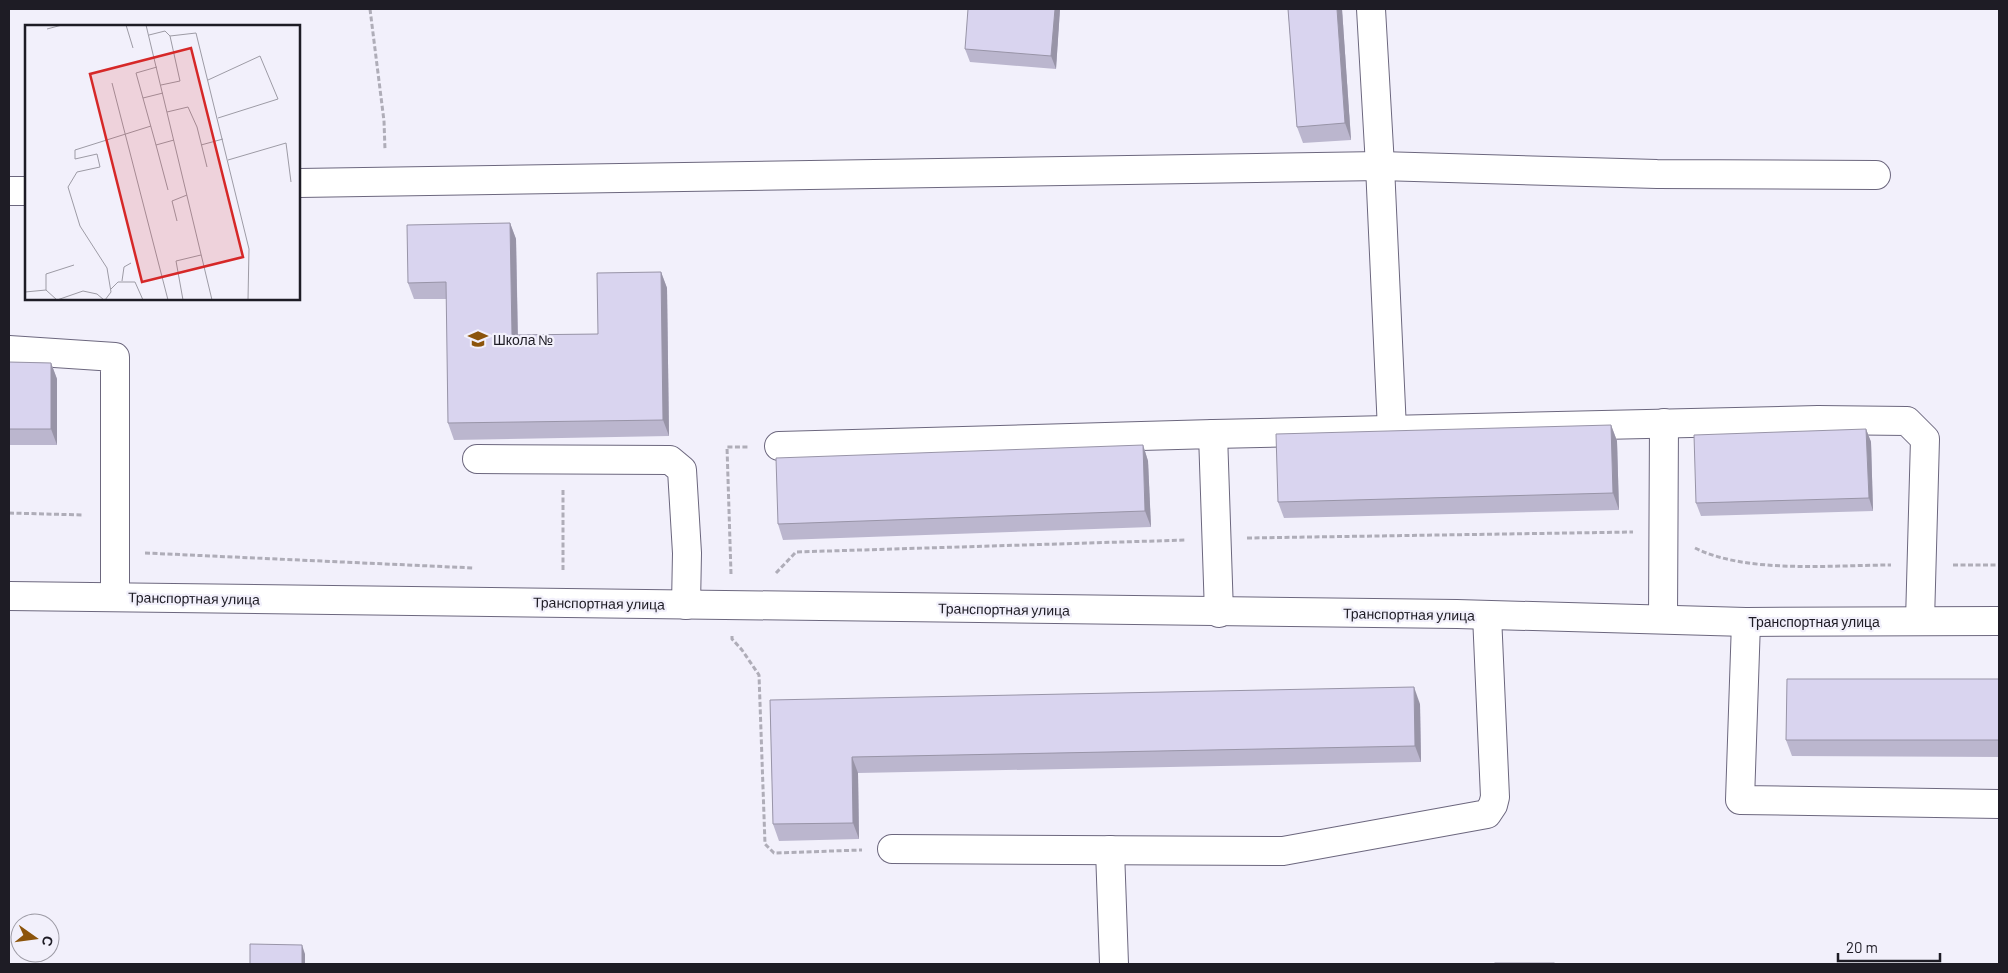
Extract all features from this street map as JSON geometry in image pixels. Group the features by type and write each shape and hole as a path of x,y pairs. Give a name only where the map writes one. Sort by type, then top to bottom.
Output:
{"main road":[{"path":"1371,9 1392,430"},
{"path":"300,183 385,180 1380,166 1657,174 1876,175"},
{"path":"9,191 25,191"},
{"path":"9,350 115,357 114,597"},
{"path":"779,446 1664,423 1818,420 1907,421 1925,439 1920,621"},
{"path":"1663,619 1664,423"},
{"path":"1213,434 1219,612"},
{"path":"477,459 670,460 682,470 687,553 686,604"},
{"name":"Транспортная улица","path":"9,596 1487,615 1746,622 1999,621"},
{"path":"892,849 1283,851 1487,814 1493,805 1494,797 1487,615"},
{"path":"1746,622 1740,800 1999,804"},
{"path":"1110,850 1114,964"}],"path":[{"path":"370,9 384,121 385,180"},
{"path":"779,446 727,447 732,639 742,650 758,676 765,844 774,853 892,849"},
{"path":"554,572 563,573 563,459"},
{"path":"9,513 115,516"},
{"path":"771,578 796,552 1216,539 1663,531 1707,554 1740,563 1804,566 1999,565"},
{"path":"115,552 480,568"}],"building":[{"path":"968,9 1055,9 1051,56 965,49"},
{"path":"1288,9 1337,9 1345,123 1297,127"},
{"path":"510,223 512,335 598,334 597,273 661,272 663,420 448,423 446,282 408,283 407,225"},
{"path":"9,362 51,363 51,429 9,429"},
{"path":"1611,425 1613,493 1278,502 1276,434"},
{"path":"1866,429 1869,498 1696,503 1694,435"},
{"path":"1143,445 1145,511 778,524 776,458"},
{"path":"1787,679 1999,679 1999,740 1786,740"},
{"path":"1414,687 1415,746 852,757 853,823 773,824 770,700"},
{"path":"250,944 302,945 302,964 250,964"},
{"path":"1554,963 1554,964 1495,964"}],"place":[{"name":"Школа №","path":"478,339"}]}
